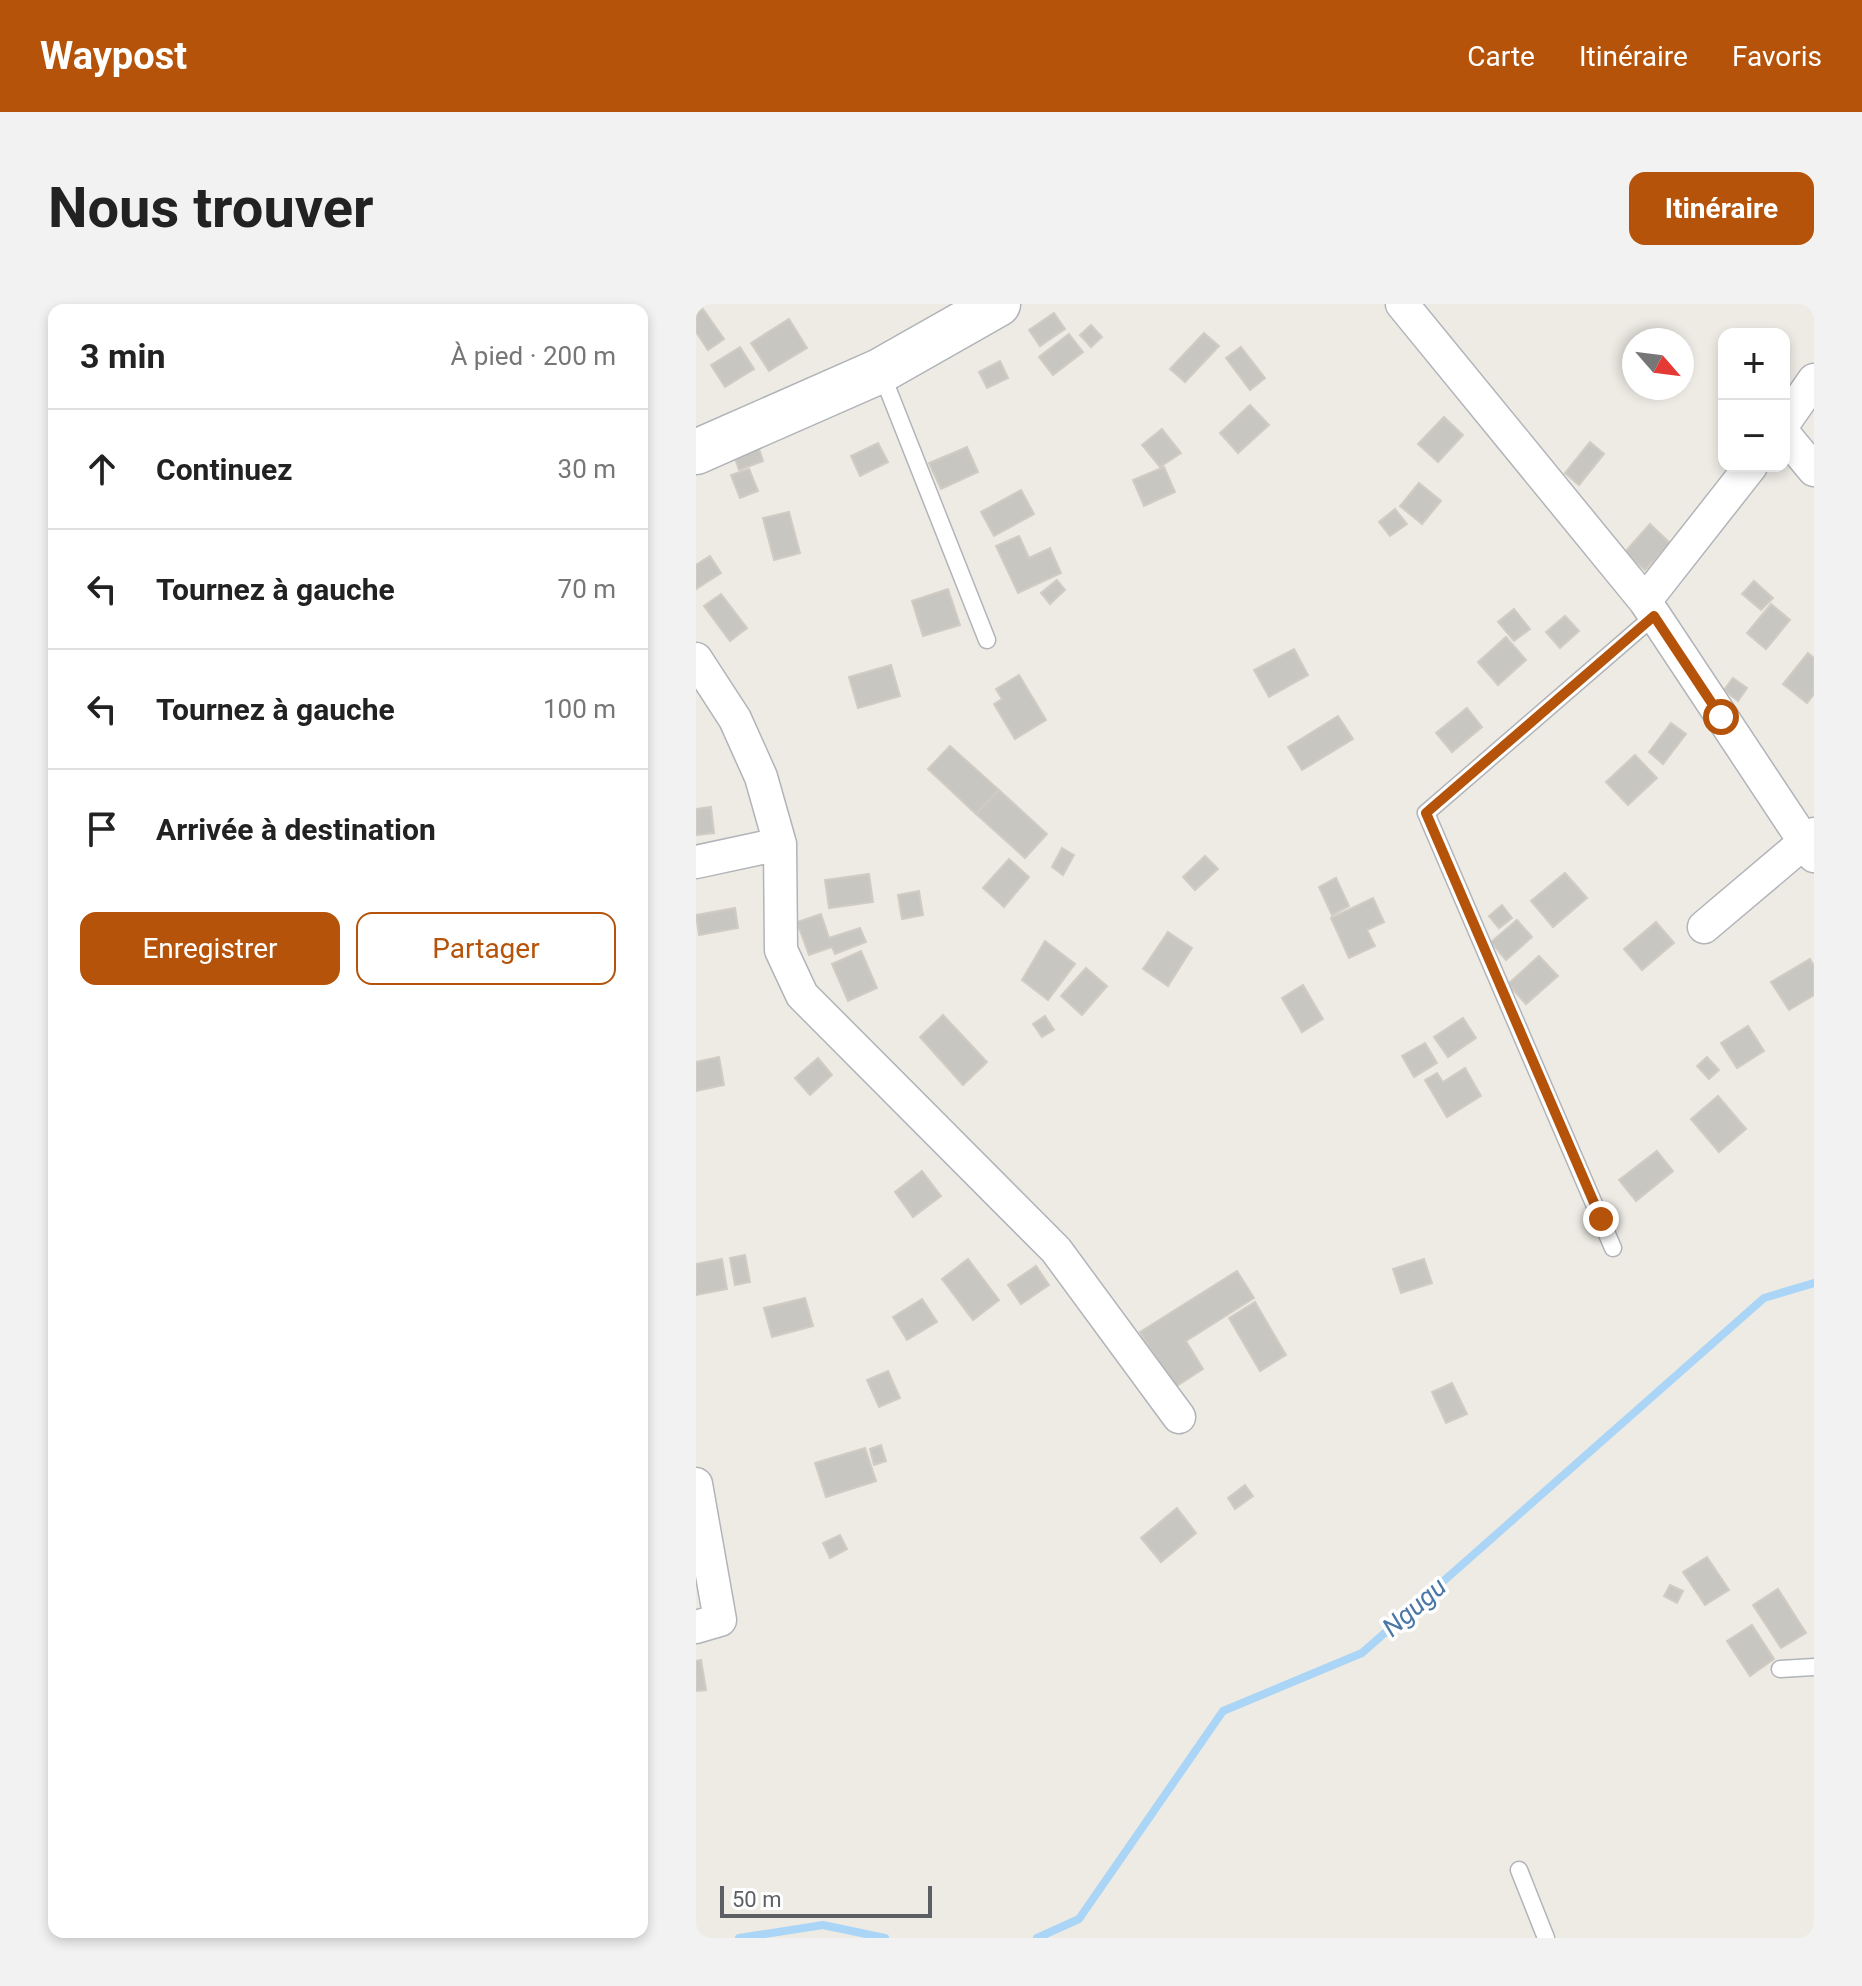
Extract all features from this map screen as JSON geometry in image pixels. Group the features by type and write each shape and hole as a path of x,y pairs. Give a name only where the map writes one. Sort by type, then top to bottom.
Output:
{"main road":[{"path":"696,452 880,371 954,315 998,304"}],"street":[{"path":"1413,309 1649,608 1811,844 1704,927"},
{"path":"1790,414 1814,380"},
{"path":"1790,441 1814,470"},
{"path":"1649,608 1747,472"},
{"path":"696,659 735,719 761,777 780,844 781,950 802,995 1056,1250 1179,1417"},
{"path":"696,862 780,844"},
{"path":"696,1484 720,1620 696,1627"}],"lane":[{"path":"880,371 987,640"},
{"path":"1613,1248 1426,813 1649,608"},
{"path":"1780,1669 1814,1667"},
{"path":"1519,1870 1546,1938"}],"building":[{"path":"703,309 724,339 708,350 696,332 696,314"},
{"path":"1054,313 1065,329 1040,346 1029,330"},
{"path":"789,319 807,348 769,371 751,343"},
{"path":"1091,325 1102,337 1091,347 1080,335"},
{"path":"1204,333 1219,346 1185,382 1170,369"},
{"path":"1069,334 1083,352 1053,375 1039,357"},
{"path":"740,347 754,369 725,387 711,365"},
{"path":"1241,347 1265,378 1250,390 1226,358"},
{"path":"1000,361 1008,378 987,388 979,372"},
{"path":"1250,405 1269,425 1238,453 1220,433"},
{"path":"1444,417 1463,435 1438,462 1418,444"},
{"path":"1162,429 1181,453 1160,467 1142,445"},
{"path":"1590,442 1604,454 1579,485 1565,473"},
{"path":"878,443 888,462 860,476 851,456"},
{"path":"967,447 978,472 941,489 929,463"},
{"path":"759,449 763,461 739,470 735,458"},
{"path":"1164,467 1175,492 1144,506 1133,480"},
{"path":"749,469 758,491 740,498 731,475"},
{"path":"1419,483 1441,501 1422,524 1400,506"},
{"path":"1021,490 1034,514 994,536 981,512"},
{"path":"1395,509 1407,524 1390,536 1379,522"},
{"path":"789,512 800,553 774,560 763,518"},
{"path":"1650,524 1670,543 1645,570 1625,552"},
{"path":"1019,536 1029,558 1050,548 1061,573 1018,593 996,546"},
{"path":"710,556 721,573 696,589 696,565"},
{"path":"1057,580 1065,590 1050,604 1041,593"},
{"path":"1754,581 1773,598 1761,610 1742,594"},
{"path":"948,589 960,625 923,636 912,601"},
{"path":"721,594 747,628 730,641 704,606"},
{"path":"1771,604 1790,620 1766,649 1747,633"},
{"path":"1514,609 1530,629 1514,641 1498,622"},
{"path":"1565,616 1579,631 1560,648 1546,632"},
{"path":"1506,637 1526,660 1498,685 1478,662"},
{"path":"1294,649 1308,675 1269,697 1254,670"},
{"path":"1808,653 1814,658 1814,694 1807,703 1783,684"},
{"path":"891,665 900,696 858,708 849,677"},
{"path":"1019,675 1046,720 1015,739 994,704 1002,699 996,689"},
{"path":"1733,678 1747,688 1738,701 1724,690"},
{"path":"1467,708 1482,727 1452,752 1436,733"},
{"path":"1338,716 1353,739 1302,770 1288,747"},
{"path":"1671,723 1686,734 1663,764 1649,752"},
{"path":"950,746 999,790 976,814 928,769"},
{"path":"1635,755 1657,778 1628,805 1606,782"},
{"path":"999,790 1047,834 1025,858 976,814"},
{"path":"711,807 714,833 696,835 696,809"},
{"path":"1062,848 1074,855 1063,875 1052,867"},
{"path":"1205,856 1218,869 1195,890 1183,877"},
{"path":"1009,859 1029,877 1004,907 983,888"},
{"path":"1565,873 1587,898 1553,927 1531,901"},
{"path":"869,874 873,902 829,908 825,880"},
{"path":"1336,878 1349,906 1332,915 1319,887"},
{"path":"919,891 923,915 902,919 898,895"},
{"path":"1373,898 1384,922 1367,930 1375,946 1349,958 1331,918"},
{"path":"1502,905 1512,918 1499,928 1489,916"},
{"path":"735,908 738,928 699,935 696,915"},
{"path":"821,914 829,938 860,928 866,942 835,954 832,947 809,955 797,922"},
{"path":"1517,920 1532,937 1506,960 1491,942"},
{"path":"1656,922 1674,943 1642,970 1624,949"},
{"path":"1168,932 1192,948 1168,986 1143,969"},
{"path":"1045,941 1075,964 1048,1000 1022,980"},
{"path":"861,951 877,988 848,1001 832,964"},
{"path":"1539,956 1558,976 1526,1004 1508,984"},
{"path":"1810,959 1814,966 1814,995 1789,1010 1771,982"},
{"path":"1086,968 1107,986 1082,1015 1061,996"},
{"path":"1303,985 1323,1019 1302,1032 1282,998"},
{"path":"943,1015 987,1062 963,1085 920,1037"},
{"path":"1045,1016 1054,1030 1042,1037 1033,1024"},
{"path":"1463,1018 1476,1038 1448,1057 1434,1037"},
{"path":"1748,1026 1764,1051 1737,1068 1721,1043"},
{"path":"1425,1043 1437,1063 1414,1077 1402,1056"},
{"path":"719,1057 724,1085 696,1091 696,1062"},
{"path":"1707,1057 1719,1070 1709,1079 1697,1066"},
{"path":"818,1058 832,1075 810,1095 795,1078"},
{"path":"1465,1068 1481,1096 1447,1117 1425,1080 1437,1073 1443,1082"},
{"path":"1718,1096 1746,1129 1719,1152 1691,1119"},
{"path":"1657,1151 1673,1171 1636,1201 1619,1180"},
{"path":"922,1171 941,1196 913,1217 895,1192"},
{"path":"745,1255 750,1282 735,1285 730,1258"},
{"path":"722,1259 727,1289 696,1295 696,1264"},
{"path":"968,1259 999,1300 973,1320 942,1279"},
{"path":"1424,1259 1432,1283 1401,1293 1393,1269"},
{"path":"1036,1266 1049,1285 1021,1304 1008,1285"},
{"path":"1237,1271 1254,1298 1186,1341 1203,1369 1175,1387 1140,1332"},
{"path":"805,1298 813,1326 772,1337 764,1308"},
{"path":"922,1299 937,1322 907,1340 893,1317"},
{"path":"1255,1302 1286,1355 1260,1371 1229,1318"},
{"path":"888,1371 900,1398 879,1407 867,1380"},
{"path":"1452,1383 1467,1414 1446,1423 1432,1392"},
{"path":"881,1445 886,1461 874,1465 870,1449"},
{"path":"865,1448 876,1481 826,1497 815,1463"},
{"path":"1245,1485 1253,1496 1235,1509 1228,1498"},
{"path":"1177,1508 1196,1533 1161,1562 1141,1538"},
{"path":"840,1535 847,1549 830,1558 823,1543"},
{"path":"1707,1557 1729,1590 1705,1605 1683,1572"},
{"path":"1670,1585 1683,1591 1677,1603 1664,1596"},
{"path":"1778,1589 1806,1633 1781,1648 1753,1605"},
{"path":"1752,1625 1774,1659 1750,1676 1727,1641"},
{"path":"701,1660 706,1690 696,1691 696,1661"}],"waterway":[{"name":"Ngugu","path":"1037,1938 1079,1919 1223,1711 1362,1653 1764,1298 1814,1283"},
{"name":"Ngugu","path":"739,1938 823,1925 885,1938"}],"route":[{"path":"1601,1219 1426,813 1654,616 1721,717"}]}
